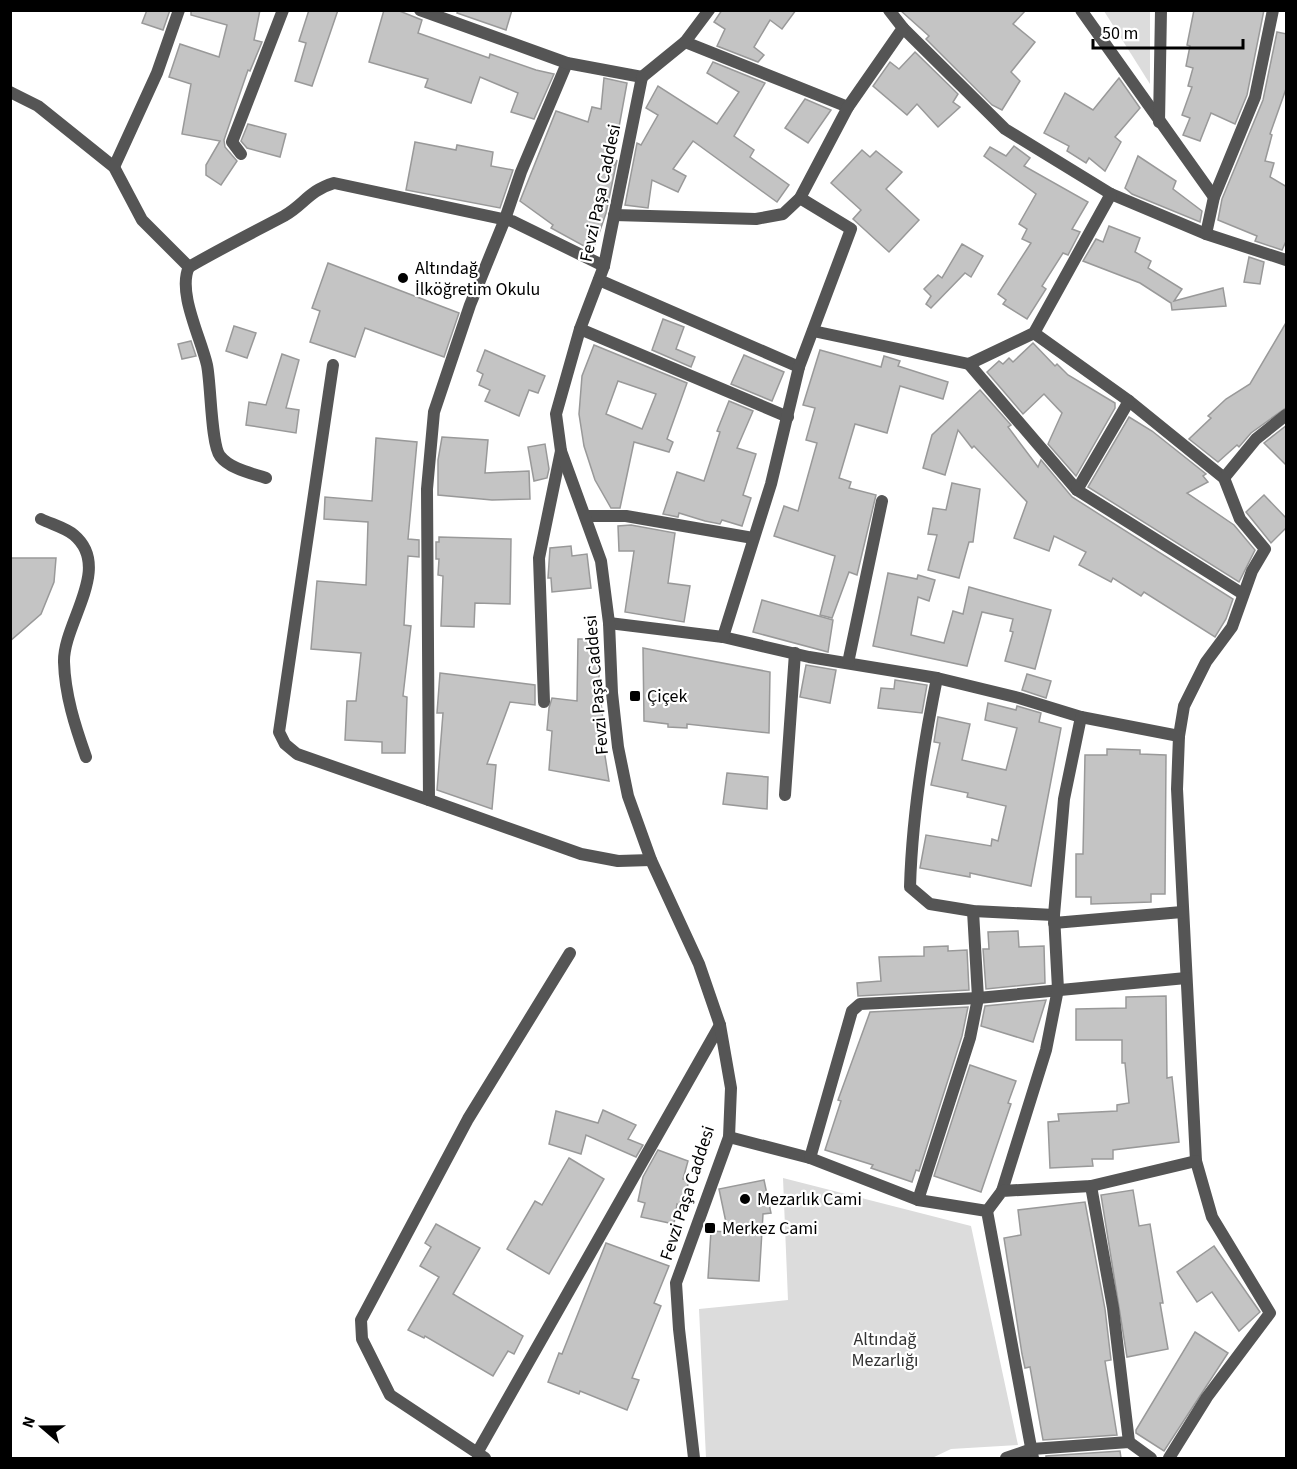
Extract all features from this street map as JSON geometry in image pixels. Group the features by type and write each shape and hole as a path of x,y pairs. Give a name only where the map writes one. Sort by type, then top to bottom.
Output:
{"street":[{"path":"114,167 157,73 179,10"},
{"path":"241,154 232,142 283,10"},
{"path":"420,10 567,63 642,77 685,42 709,10"},
{"path":"889,10 903,28 1005,129 1111,194 1206,234 1287,260"},
{"path":"1081,10 1214,198"},
{"path":"1159,122 1161,10"},
{"path":"1206,234 1214,198 1255,97 1273,10"},
{"path":"614,215 756,219 783,214 800,198 848,106 903,28"},
{"path":"685,42 848,106"},
{"path":"429,800 427,489 434,412 470,305 506,219 521,172 567,63"},
{"name":"Fevzi Paşa Caddesi","path":"642,77 604,266 580,329 556,414 561,451 601,561 609,623 612,693 618,747 628,796 651,860 699,964 720,1025 731,1088 729,1137 676,1283 694,1458"},
{"path":"10,92 38,106 114,167 142,220 189,267"},
{"path":"266,478 235,467 219,456 215,443 207,364 188,297 185,276 189,267 247,233 287,214 317,189 334,183 506,219 604,266"},
{"path":"969,364 1034,333 1111,194"},
{"path":"723,637 771,484 799,367 851,229 800,198"},
{"path":"599,280 799,367"},
{"path":"580,329 788,417"},
{"path":"813,330 969,364 1077,490 1243,594"},
{"path":"1034,333 1129,400 1224,478 1240,519 1265,549 1251,571 1232,627 1206,662 1184,706 1179,736 1176,789 1196,1161 1212,1218 1270,1313 1207,1397 1170,1458"},
{"path":"333,365 279,732 285,744 297,754 581,854 618,861 651,860"},
{"path":"1077,490 1129,400"},
{"path":"1224,478 1256,439 1287,415"},
{"path":"544,702 538,558 561,451"},
{"path":"848,663 882,501"},
{"path":"586,516 626,516 753,538"},
{"path":"41,519 74,535 87,551 87,584 67,637 64,661 72,717 86,757"},
{"path":"609,623 723,637 795,653 937,678 1081,717 1179,736"},
{"path":"785,795 795,653"},
{"path":"937,678 926,734 911,839 910,887 930,904 1054,919 1182,912"},
{"path":"1033,1454 987,1211 1002,1191 1046,1050 1058,989 1054,919 1064,799 1081,717"},
{"path":"918,1200 970,1038 978,998 973,911"},
{"path":"570,954 468,1119 361,1320 362,1340 390,1395 481,1456 720,1025"},
{"path":"810,1158 852,1011 860,1004 978,998 1186,978"},
{"path":"729,1137 810,1158 918,1200 987,1211"},
{"path":"1002,1191 1091,1186 1196,1161"},
{"path":"1091,1186 1113,1308 1129,1442"},
{"path":"1006,1458 1129,1442 1151,1458"}],"green space":[{"path":"1104,11 1150,11 1150,84"},
{"name":"Altındağ Mezarlığı","path":"783,1178 971,1226 1018,1445 951,1449 932,1458 706,1458 699,1309 788,1300"}],"building":[{"path":"147,10 170,10 163,30 142,23"},
{"path":"191,10 260,10 254,40 262,42 250,71 248,70 224,140 225,147 237,161 221,185 206,175 206,165 220,141 182,134 191,84 169,77 180,44 219,57 227,25 191,15"},
{"path":"309,10 338,10 312,86 295,81 306,43 299,41"},
{"path":"384,10 397,10 422,20 418,33 489,58 490,54 554,74 534,119 511,112 518,93 480,77 471,103 425,87 428,79 369,62"},
{"path":"458,10 512,10 506,30 457,13"},
{"path":"722,10 796,10 782,29 770,20 754,47 764,55 758,62 717,46 725,29 714,22"},
{"path":"900,10 1026,10 1013,24 1035,42 1011,72 1020,81 1002,110 992,105 926,39 929,36"},
{"path":"1194,10 1264,10 1247,95 1235,124 1211,113 1200,141 1183,135 1190,118 1182,115 1192,87 1188,86 1193,68 1186,66 1190,46 1187,45"},
{"path":"1277,32 1287,34 1287,86 1270,134 1272,135 1265,161 1274,163 1270,177 1287,187 1287,239 1282,250 1255,241 1257,236 1218,220 1222,199 1263,100"},
{"path":"915,52 958,94 953,102 960,107 938,127 917,104 907,115 873,86 890,62 899,69"},
{"path":"713,62 765,83 734,136 754,150 750,157 789,185 777,202 693,141 673,169 686,176 678,192 652,180 648,208 625,205 637,143 641,145 658,115 646,108 658,86 717,124 739,92 707,73"},
{"path":"604,78 627,83 611,171 617,160 606,213 593,251 551,228 553,225 520,201 556,111 588,122 592,107 601,109"},
{"path":"1119,78 1140,108 1115,137 1121,142 1105,171 1089,158 1086,163 1067,151 1069,146 1044,133 1065,93 1093,110"},
{"path":"805,99 831,110 808,143 785,128"},
{"path":"248,124 286,134 280,157 247,148 241,141"},
{"path":"415,142 456,150 457,145 493,152 491,166 513,170 500,208 406,190"},
{"path":"1014,146 1030,158 1024,166 1088,202 1072,229 1080,232 1068,255 1063,253 1042,286 1046,289 1027,319 1003,304 1006,300 998,294 1031,243 1022,239 1027,229 1019,224 1036,194 984,156 990,147 1006,156"},
{"path":"862,150 870,157 876,151 902,172 886,189 919,220 889,252 853,219 861,210 831,183"},
{"path":"1138,156 1176,181 1173,189 1202,211 1200,222 1132,194 1125,188"},
{"path":"1109,226 1140,238 1135,252 1151,261 1148,268 1182,289 1174,301 1223,288 1226,306 1172,310 1171,303 1140,283 1083,261 1096,239 1103,242"},
{"path":"962,244 983,256 971,277 965,273 931,308 926,304 931,296 924,289 938,275 942,278"},
{"path":"1249,257 1264,262 1260,284 1244,282"},
{"path":"328,263 459,313 444,357 365,328 355,357 310,342 320,311 312,308"},
{"path":"663,319 684,327 676,349 695,357 691,367 652,350"},
{"path":"1287,321 1287,407 1251,433 1239,447 1237,445 1218,462 1189,439 1211,418 1208,416 1226,399 1250,384"},
{"path":"234,326 256,333 247,358 226,351"},
{"path":"191,341 196,356 182,359 178,344"},
{"path":"1033,343 1055,366 1057,364 1068,375 1115,403 1115,408 1076,476 1048,444 1062,413 1044,394 1023,414 987,372 999,361 1003,364 1009,358 1013,362"},
{"path":"594,345 687,383 667,439 673,442 669,452 634,442 620,508 611,508 595,480 584,446 579,414 582,376","holes":["618,381 656,394 642,429 606,414"]},
{"path":"485,350 545,376 538,393 529,390 519,416 485,401 490,390 479,385 483,374 477,371"},
{"path":"820,350 881,367 884,356 900,361 898,366 948,382 943,399 900,386 887,433 855,424 839,478 851,482 849,488 876,495 857,575 849,572 832,618 820,615 835,556 774,536 784,506 798,511 817,443 806,440 815,408 803,405"},
{"path":"282,354 299,360 286,408 299,410 296,433 246,425 249,402 266,405"},
{"path":"744,355 784,372 772,401 731,384"},
{"path":"980,390 1011,425 1008,427 1038,467 1041,460 1072,497 1233,599 1226,619 1215,637 1144,592 1141,596 1113,578 1111,582 1079,565 1086,552 1054,536 1049,551 1014,538 1027,502 974,446 972,448 958,430 945,475 923,468 932,435"},
{"path":"729,401 753,411 737,448 756,454 743,495 751,498 742,526 722,520 720,524 705,521 679,513 678,517 663,514 677,472 704,481 720,432 717,431"},
{"path":"1129,417 1152,431 1206,474 1203,476 1208,482 1187,493 1234,525 1255,550 1239,582 1088,487"},
{"path":"1287,425 1287,466 1264,443"},
{"path":"442,437 488,440 485,473 529,471 530,499 492,500 438,495 438,460"},
{"path":"376,438 417,442 408,539 419,540 419,557 408,556 404,625 411,626 403,696 407,697 405,753 382,753 382,742 345,740 347,701 356,701 361,653 311,649 317,581 366,585 368,522 324,519 325,497 372,501"},
{"path":"545,444 549,469 547,478 534,481 528,447"},
{"path":"952,483 980,489 973,542 969,542 959,578 928,570 937,535 928,534 933,508 946,510"},
{"path":"1264,495 1287,519 1287,527 1271,543 1246,512"},
{"path":"631,525 675,533 668,583 690,586 684,622 625,612 634,551 619,551 618,526"},
{"path":"439,537 511,539 510,604 475,603 474,627 441,626 443,576 438,575 439,559 436,559 436,542 439,542"},
{"path":"571,546 572,556 587,554 591,588 552,592 551,578 548,578 550,548"},
{"path":"10,558 56,558 54,582 41,614 10,641"},
{"path":"888,573 917,579 918,575 935,580 929,601 918,597 911,635 944,643 953,611 963,614 969,587 1051,610 1035,669 1005,661 1013,632 1010,631 1013,619 982,612 967,666 873,646"},
{"path":"762,600 833,620 828,652 753,632"},
{"path":"578,639 599,639 599,703 601,703 605,737 602,737 609,781 549,770 552,731 547,730 549,708 552,698 577,701"},
{"path":"643,648 770,672 769,733 687,724 687,728 668,727 668,724 644,721"},
{"path":"806,665 836,670 830,703 800,697"},
{"path":"440,673 535,685 535,705 510,702 487,764 496,765 492,809 437,790 443,713 437,713"},
{"path":"1027,674 1051,681 1046,698 1022,690"},
{"path":"895,680 927,685 922,713 878,708 881,688 894,689"},
{"path":"988,703 1016,710 1017,706 1041,713 1039,722 1061,728 1031,886 970,873 970,877 920,868 926,835 991,846 992,839 998,841 1006,806 967,797 968,793 931,785 940,743 934,742 938,717 970,724 962,760 1006,770 1017,728 985,720"},
{"path":"1107,749 1140,750 1140,754 1166,755 1165,894 1151,894 1151,902 1091,904 1091,897 1076,897 1076,854 1083,854 1085,755 1107,755"},
{"path":"727,773 768,777 767,809 723,804"},
{"path":"1018,931 1019,947 1044,946 1045,983 986,989 983,949 989,949 988,932"},
{"path":"948,946 948,951 967,950 969,990 858,996 857,983 881,981 879,957 924,956 924,947"},
{"path":"1166,996 1167,1078 1172,1077 1179,1142 1113,1150 1113,1159 1092,1159 1093,1166 1050,1168 1048,1122 1059,1121 1058,1114 1117,1111 1117,1105 1129,1103 1125,1063 1122,1063 1122,1040 1076,1040 1076,1009 1126,1008 1126,997"},
{"path":"1046,1000 1033,1042 981,1026 985,1006"},
{"path":"968,1007 962,1036 919,1171 916,1170 912,1182 871,1168 873,1165 825,1150 841,1101 838,1100 870,1012"},
{"path":"970,1065 1016,1081 1008,1103 1011,1104 981,1192 934,1176"},
{"path":"603,1110 636,1125 628,1139 643,1145 636,1157 586,1135 581,1154 549,1144 556,1111 598,1123"},
{"path":"658,1150 688,1161 683,1179 689,1181 682,1206 677,1204 674,1224 641,1217 645,1203 638,1201 643,1177"},
{"path":"569,1158 604,1179 549,1274 507,1249 535,1201 542,1205"},
{"path":"764,1180 771,1213 763,1214 759,1281 708,1278 711,1231 728,1232 719,1189"},
{"path":"1133,1190 1139,1226 1150,1224 1168,1349 1127,1357 1101,1195"},
{"path":"1085,1202 1105,1309 1111,1360 1105,1361 1117,1435 1043,1440 1030,1367 1025,1368 1022,1354 1004,1238 1021,1235 1018,1210"},
{"path":"436,1224 480,1248 453,1294 523,1336 514,1354 508,1351 493,1376 425,1336 424,1338 408,1330 439,1277 420,1266 431,1247 425,1243"},
{"path":"606,1243 669,1266 654,1303 661,1306 632,1378 639,1380 627,1410 580,1391 579,1394 548,1382 559,1353 562,1354"},
{"path":"1214,1246 1260,1312 1239,1331 1212,1292 1197,1302 1177,1272"},
{"path":"1195,1332 1228,1353 1164,1451 1136,1433 1136,1430"},
{"path":"1120,1451 1121,1458 1046,1458 1046,1456"}],"place":[{"name":"Altındağ İlköğretim Okulu","path":"403,278"},
{"name":"Çiçek","path":"635,696"},
{"name":"Mezarlık Cami","path":"745,1199"},
{"name":"Merkez Cami","path":"710,1228"}]}
